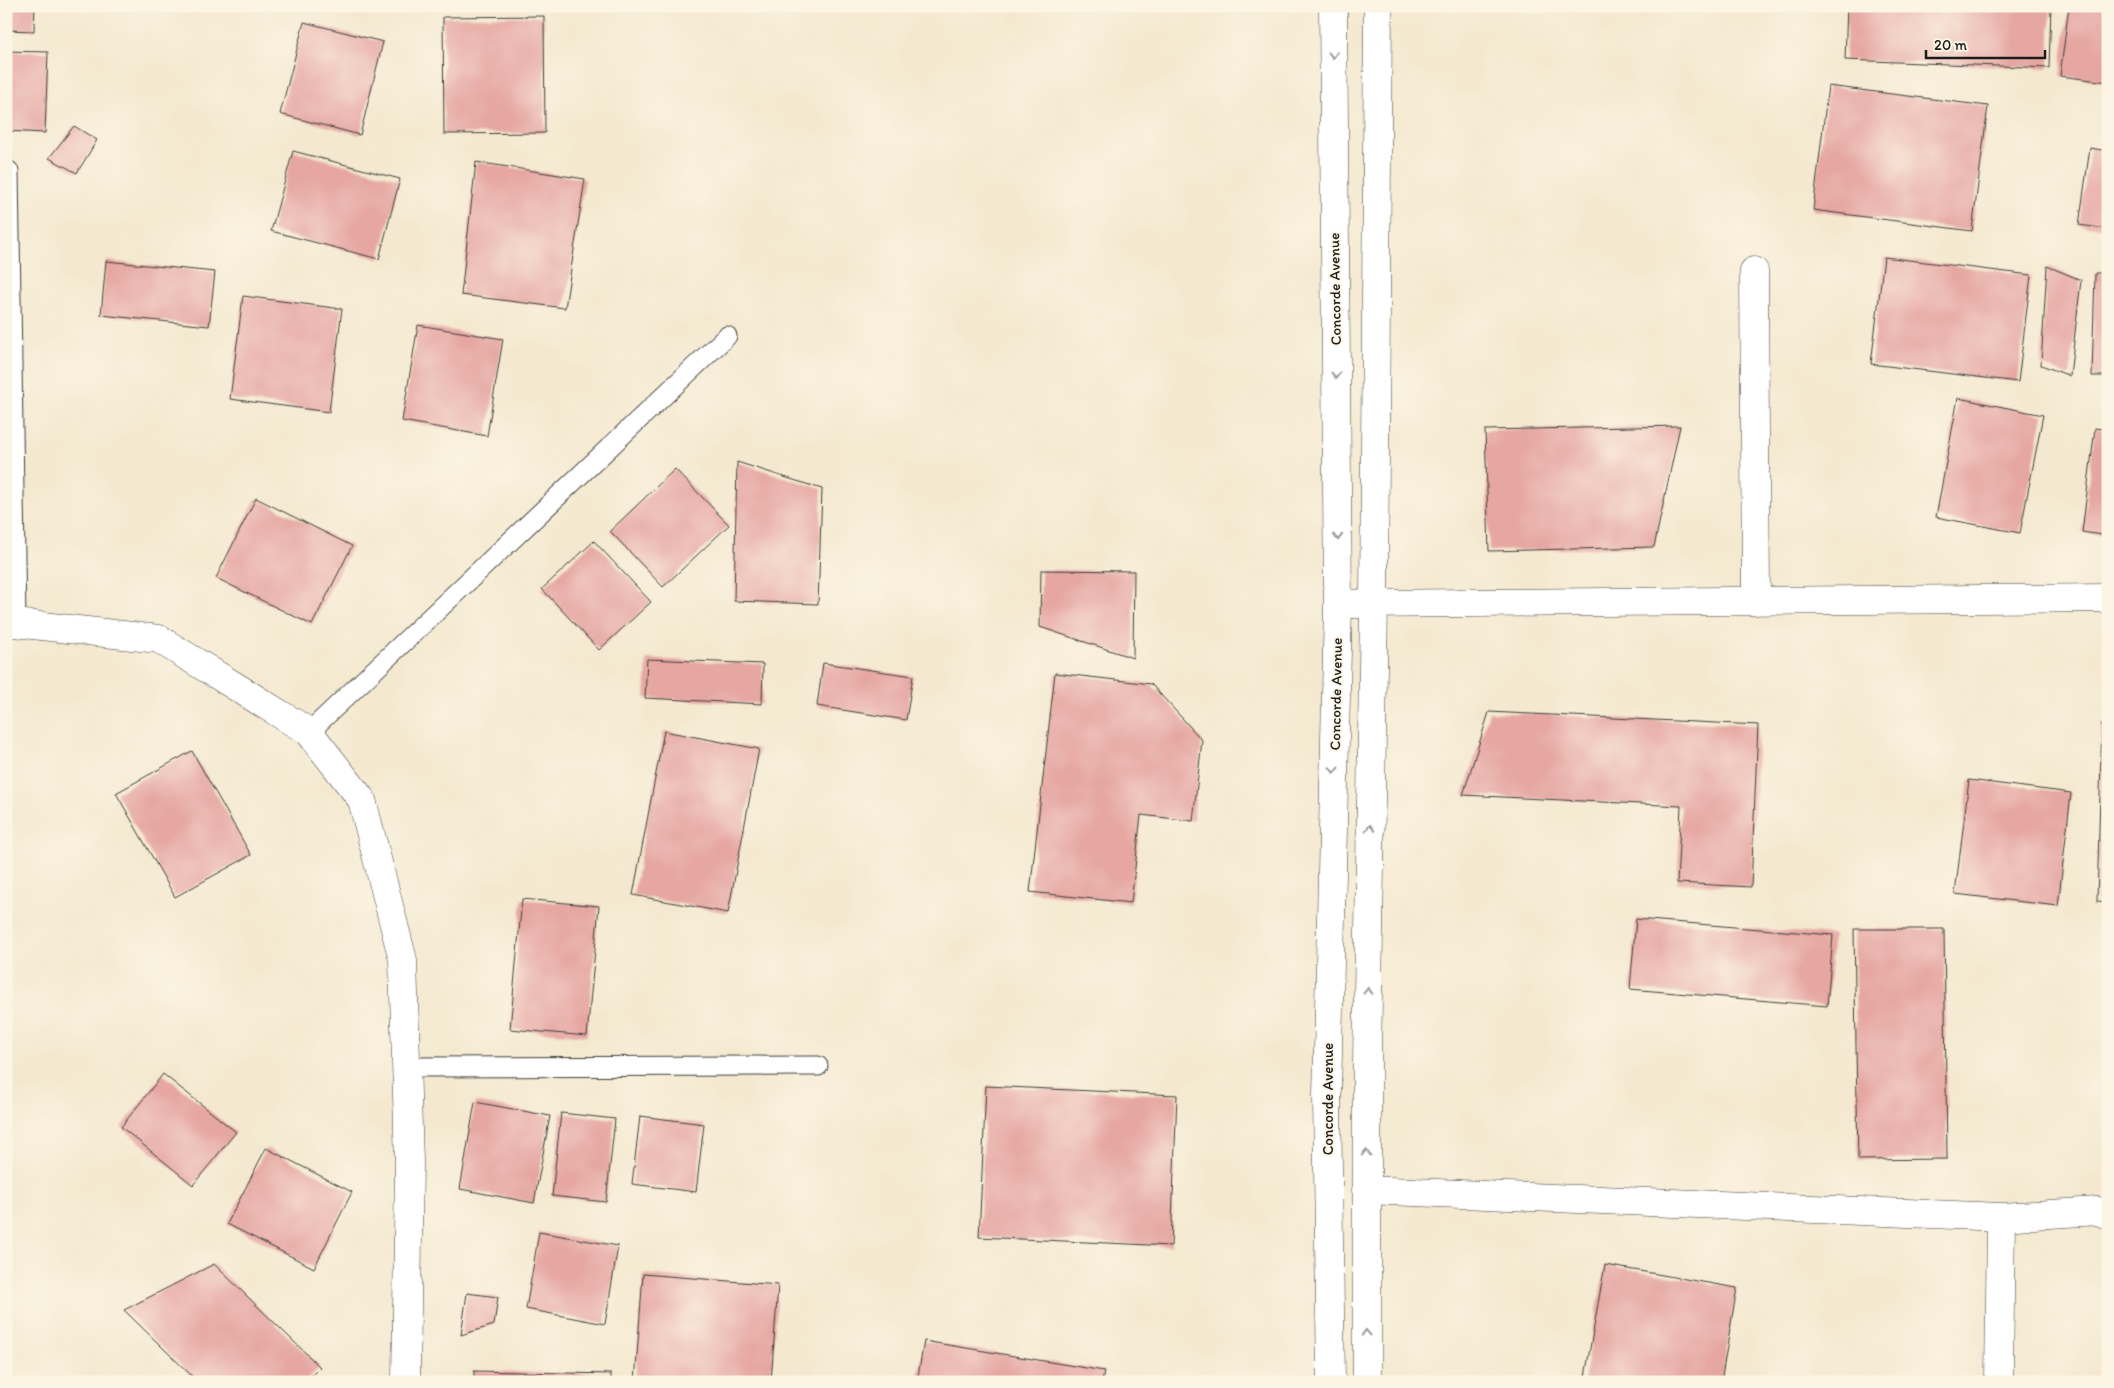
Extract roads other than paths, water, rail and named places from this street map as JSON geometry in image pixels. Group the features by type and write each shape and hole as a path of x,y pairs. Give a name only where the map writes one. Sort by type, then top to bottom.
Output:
{"street":[{"name":"Concorde Avenue","path":"1331,1382 1327,1097 1338,605 1333,6"},
{"path":"1367,1382 1366,1190 1374,603 1378,6"},
{"path":"1754,271 1756,600"},
{"path":"1338,605 1374,603 2108,598"},
{"path":"11,622 159,639 309,732 362,800 404,960 409,1162 406,1382"},
{"path":"1366,1190 2001,1217 2098,1211 2108,1214"},
{"path":"1999,1382 2001,1217"}],"lane":[{"path":"9,171 11,622"},
{"path":"309,732 727,336"},
{"path":"406,1067 818,1066"}]}
